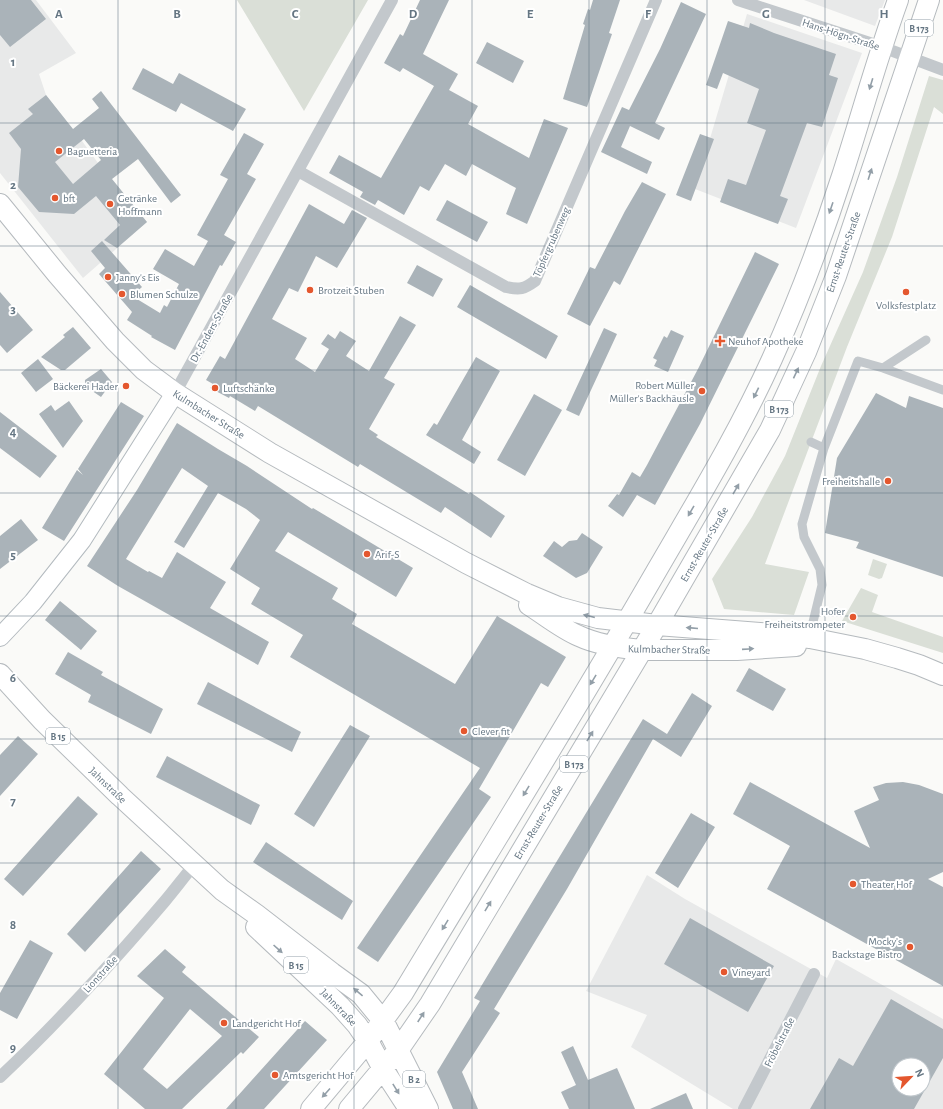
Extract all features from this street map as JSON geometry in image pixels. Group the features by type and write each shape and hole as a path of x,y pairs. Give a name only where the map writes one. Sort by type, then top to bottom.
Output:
{"main road":[{"name":"B 173","path":"384,1022 613,646 715,470 744,416 774,354 813,259 843,172 898,0"},
{"name":"Ernst-Reuter-Straße","path":"384,1069 430,1004 657,625 770,430 806,352 836,276 929,0"},
{"name":"Kulmbacher Straße","path":"0,204 57,274 120,346 144,370 175,393 270,452 466,563 527,594 558,607 598,618 657,625 788,635 847,645 897,658 943,674"},
{"name":"Dr.-Enders-Straße","path":"0,637 34,602 82,540 175,393"},
{"name":"Kulmbacher Straße","path":"466,563 579,636 613,646 642,650 738,650 809,645 847,645"},
{"name":"Jahnstraße","path":"0,674 42,720 120,796 222,890 261,933 347,1013 368,1041 384,1069"},
{"name":"Jahnstraße","path":"222,890 263,919 357,991 370,1003 384,1022"},
{"path":"311,1109 384,1022"},
{"name":"B 15","path":"384,1022 399,1049"},
{"name":"B 2","path":"399,1049 428,1109"},
{"path":"349,1109 384,1069"},
{"name":"B 2","path":"384,1069 409,1109"}],"street":[{"name":"Dr.-Enders-Straße","path":"175,393 392,0"},
{"name":"Töpfergrubenweg","path":"298,171 506,287 516,290 526,287 535,281 656,0"},
{"name":"Hans-Högn-Straße","path":"738,0 882,47 943,70"},
{"path":"883,368 926,340"},
{"path":"810,638 822,585 820,569 804,537 802,524 824,448 858,361 883,368 943,390"},
{"path":"811,442 824,448"},
{"name":"Lionstraße","path":"0,1077 35,1044 94,981 166,900 194,865"},
{"name":"Fröbelstraße","path":"744,1109 814,974"}],"shaded area":[{"path":"0,0 36,0 76,53 39,74 46,95 98,163 147,222 83,278 0,173"},
{"path":"237,0 368,0 304,111"},
{"path":"804,0 885,0 875,26"},
{"path":"747,14 862,53 796,228 695,189"},
{"path":"929,76 943,80 943,114 934,107 892,237 847,347 765,564 809,572 794,615 724,609 712,579 752,517 785,456 821,366 863,272 897,177"},
{"path":"873,559 887,564 882,578 879,579 868,575"},
{"path":"861,588 878,595 872,612 943,637 943,653 842,621"},
{"path":"647,875 685,899 827,978 836,959 943,1019 943,1109 733,1109 631,1047 647,1015 586,991"}],"building":[{"path":"0,0 31,0 46,19 10,47 0,35"},
{"path":"420,0 449,0 423,54 458,74 449,90 478,106 468,124 529,158 544,119 568,128 527,224 506,214 516,188 472,164 466,176 445,164 429,191 420,186 404,215 378,200 375,205 360,197 363,192 329,173 339,155 381,178 434,86 403,68 400,72 384,63 400,34 403,36"},
{"path":"593,0 620,0 609,33 612,34 587,107 563,99 585,25 583,24"},
{"path":"681,2 706,14 655,123 665,128 659,140 630,126 621,147 652,162 647,174 601,152 622,107 629,110 660,49"},
{"path":"728,21 749,28 750,23 774,33 836,54 829,75 838,78 822,127 807,123 780,196 788,199 778,224 720,202 728,179 746,185 766,130 747,123 759,89 723,73 717,89 706,85"},
{"path":"487,42 524,61 513,83 476,63"},
{"path":"143,68 173,84 179,73 246,109 233,131 181,103 176,112 132,89"},
{"path":"101,91 181,195 171,203 138,159 112,179 147,222 117,248 104,240 120,225 96,196 74,214 39,212 18,187 21,149 9,133 33,114 28,109 46,95 73,129 99,108 92,99","holes":["84,139 101,160 73,184 55,162"]},
{"path":"244,133 264,144 247,174 256,179 224,235 236,242 222,266 220,265 175,350 151,337 152,336 127,320 132,312 99,274 105,268 91,251 102,241 142,287 132,296 160,313 164,305 167,307 179,284 153,269 165,249 194,266 208,241 197,235 228,179 220,175"},
{"path":"700,134 714,139 691,201 676,195"},
{"path":"642,182 666,194 620,285 614,281 590,326 567,314 590,267 595,269"},
{"path":"447,200 488,222 477,242 436,220"},
{"path":"309,204 344,224 352,210 367,218 337,268 316,256 298,292 289,288 272,319 307,338 295,359 315,372 329,349 321,344 328,334 335,339 340,331 356,341 346,356 369,371 400,316 416,325 384,378 395,384 369,429 378,435 376,437 469,494 470,492 505,516 491,538 445,507 441,513 360,464 358,467 258,406 255,411 230,396 229,398 210,388 213,384 206,380 220,356 225,359"},
{"path":"755,252 779,264 700,424 655,505 637,495 623,517 608,506 617,494 619,495 632,472 640,477 647,465 699,367"},
{"path":"417,265 443,279 433,297 407,283"},
{"path":"470,285 558,336 546,359 457,307"},
{"path":"0,292 33,330 7,353 0,345"},
{"path":"73,327 91,348 65,370 61,370 41,357 65,337 63,335"},
{"path":"604,328 617,334 579,416 566,410"},
{"path":"671,330 684,336 668,372 654,366 657,360 653,358 664,336 667,338"},
{"path":"476,357 500,371 462,440 481,452 474,464 426,435 434,423 437,425"},
{"path":"38,359 53,379 36,392 21,373"},
{"path":"101,369 112,382 101,397 85,386 85,380"},
{"name":"Freiheitshalle","path":"876,393 906,408 909,396 943,408 943,577 856,548 859,542 825,533 837,458"},
{"path":"534,394 562,410 525,476 497,460"},
{"path":"69,401 83,421 63,448 39,414 51,405 55,411"},
{"path":"121,402 144,416 64,541 42,528 77,470 83,475 78,469"},
{"path":"0,412 57,456 40,478 0,448"},
{"path":"177,423 247,466 312,509 313,508 413,568 396,597 288,532 275,551 338,588 332,599 357,614 352,624 455,684 497,616 566,657 548,687 541,683 479,789 491,797 378,962 357,948 480,768 290,657 303,635 251,604 260,588 230,569 260,520 246,509 218,493 184,548 174,542 208,486 182,468 126,559 148,572 149,571 162,578 177,552 226,582 210,608 269,642 258,665 118,586 87,566 137,490"},
{"path":"21,519 38,540 0,569 0,536"},
{"path":"582,533 603,547 587,573 576,578 543,556 554,541 562,547 569,541 577,540"},
{"path":"60,601 97,631 81,650 45,620"},
{"path":"68,652 103,672 101,675 163,709 151,734 88,702 91,695 55,674"},
{"path":"749,668 786,689 773,711 736,691"},
{"path":"208,682 301,732 292,752 197,704"},
{"path":"692,693 712,706 681,757 653,739 567,889 494,1009 500,1013 462,1072 478,1109 453,1109 437,1072 480,1001 474,998 643,719 667,734"},
{"path":"350,725 370,736 314,827 294,814"},
{"path":"18,736 38,754 0,796 0,755"},
{"path":"167,756 260,805 251,825 156,777"},
{"name":"Theater Hof","path":"750,782 870,848 854,811 879,800 873,787 886,783 903,782 919,785 943,794 943,872 928,879 943,887 943,986 767,889 790,846 733,814"},
{"path":"78,796 98,814 23,896 4,879"},
{"path":"691,813 715,827 678,888 655,873"},
{"path":"266,842 353,901 342,920 253,862"},
{"path":"141,851 161,869 85,952 67,934"},
{"path":"690,918 774,966 748,1012 664,964"},
{"path":"30,940 53,953 17,1019 0,1010 0,993"},
{"name":"Landgericht Hof","path":"165,949 186,967 182,972 259,1037 243,1054 241,1052 182,1109 145,1109 104,1074 164,998 137,976","holes":["190,1009 222,1036 167,1089 143,1069"]},
{"path":"891,999 943,1029 943,1058 931,1079 931,1057 891,1057 891,1097 921,1097 914,1109 810,1109 839,1058 853,1066"},
{"name":"Amtsgericht Hof","path":"305,1021 327,1040 264,1109 226,1109"},
{"path":"573,1046 588,1080 617,1068 635,1109 569,1109 561,1092 576,1085 561,1052"},
{"path":"686,1093 693,1109 650,1109"}],"place":[{"name":"Baguetteria","path":"59,151"},
{"name":"bft","path":"55,198"},
{"name":"Getränke Hoffmann","path":"110,204"},
{"name":"Janny's Eis","path":"108,277"},
{"name":"Brotzeit Stuben","path":"310,290"},
{"name":"Volksfestplatz","path":"906,292"},
{"name":"Blumen Schulze","path":"122,294"},
{"name":"Neuhof Apotheke","path":"720,341"},
{"name":"Bäckerei Hader","path":"126,386"},
{"name":"Luftschänke","path":"215,388"},
{"name":"Robert Müller Müller's Backhäusle","path":"702,391"},
{"name":"Freiheitshalle","path":"888,481"},
{"name":"Arif-S","path":"367,554"},
{"name":"Hofer Freiheitstrompeter","path":"853,617"},
{"name":"Clever fit","path":"464,731"},
{"name":"Theater Hof","path":"853,884"},
{"name":"Mocky’s Backstage Bistro","path":"910,947"},
{"name":"Vineyard","path":"724,972"},
{"name":"Landgericht Hof","path":"224,1023"},
{"name":"Amtsgericht Hof","path":"275,1075"}]}
